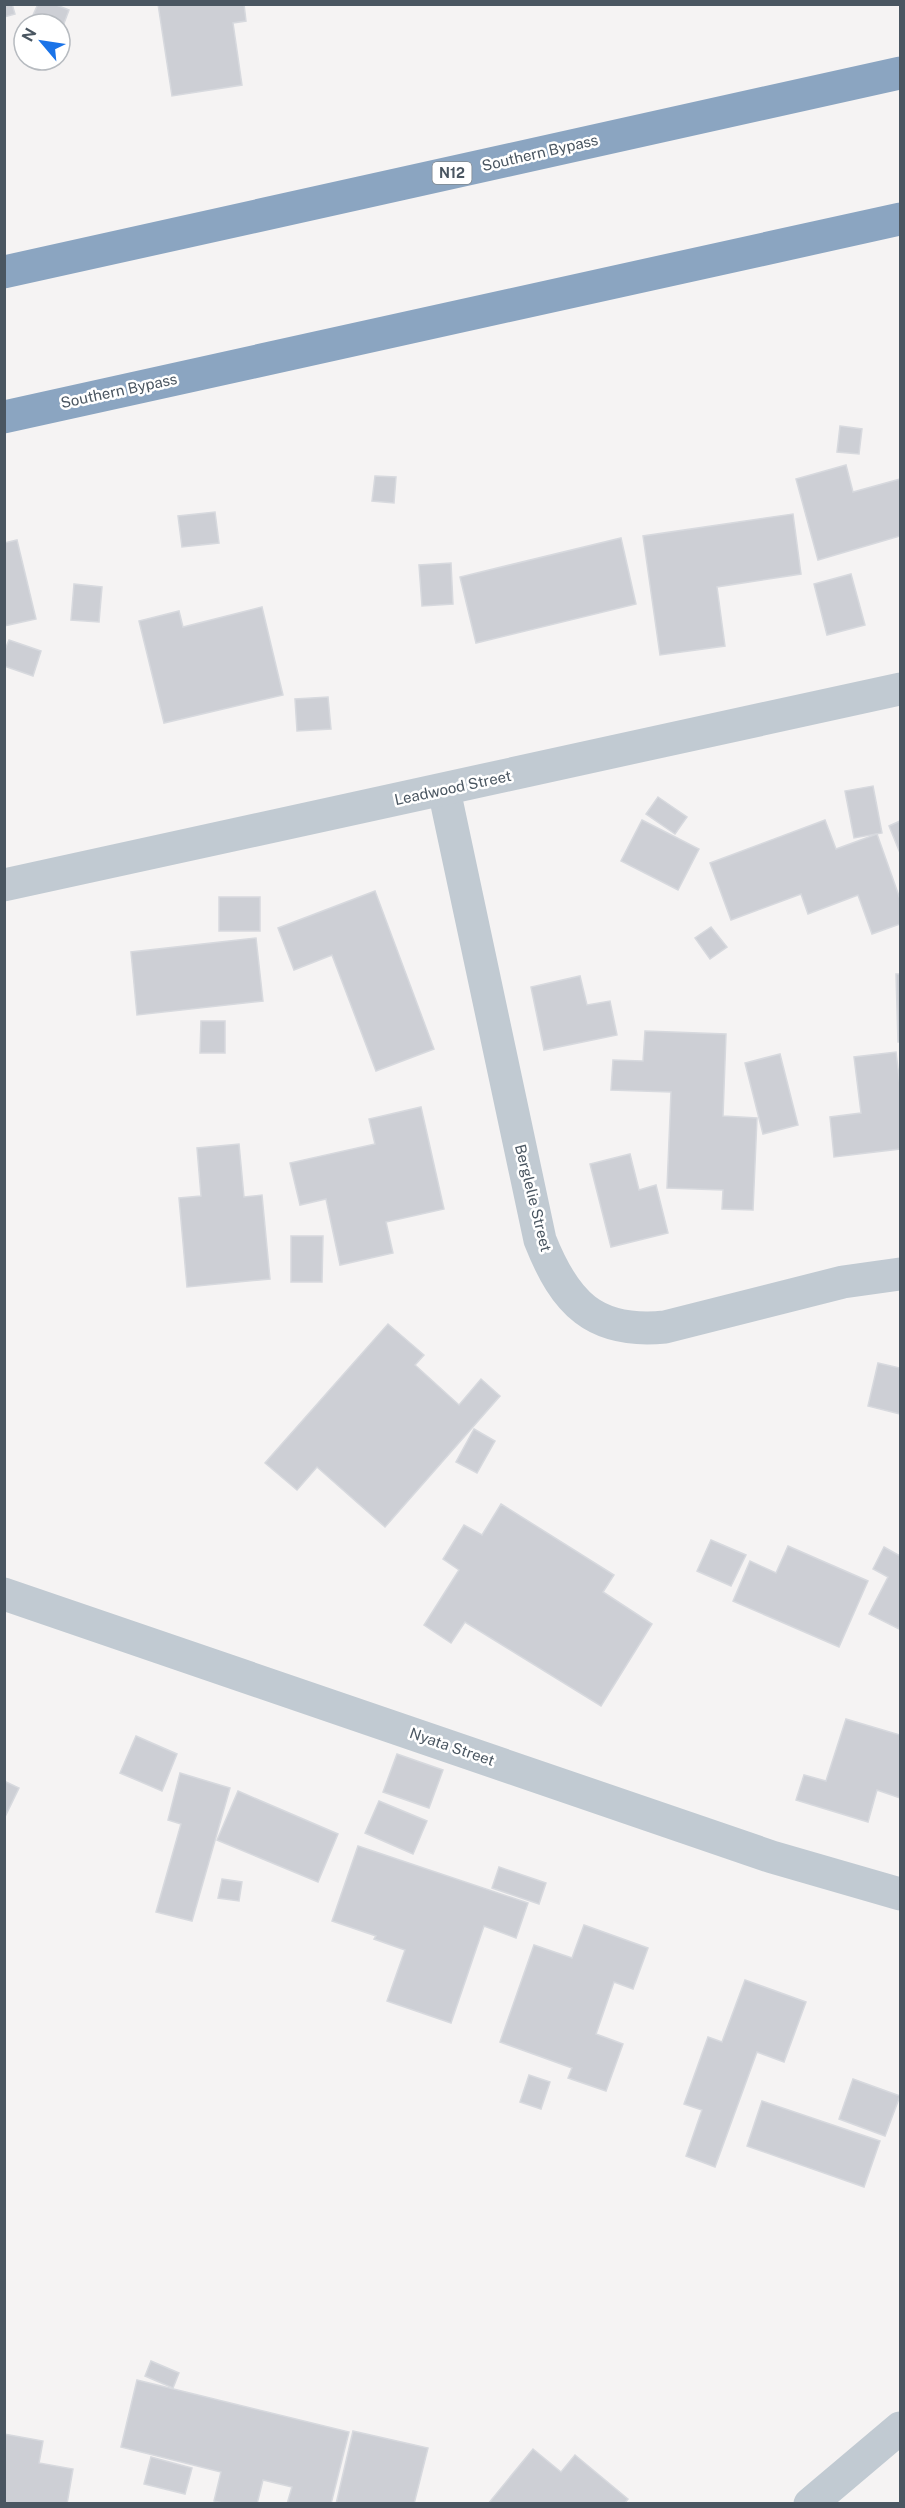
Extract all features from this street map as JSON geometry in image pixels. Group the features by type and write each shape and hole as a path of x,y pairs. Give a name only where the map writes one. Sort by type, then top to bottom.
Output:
{"highway":[{"name":"Southern Bypass","path":"4,273 900,73"},
{"name":"Southern Bypass","path":"4,417 900,219"}],"street":[{"name":"Leadwood Street","path":"4,885 900,689"},
{"name":"Berglelie Street","path":"444,790 540,1240 552,1270 566,1293 587,1312 610,1323 640,1329 665,1327 843,1282 900,1274"},
{"name":"Nyata Street","path":"4,1594 772,1857 900,1894"},
{"path":"810,2504 900,2428"}],"building":[{"path":"4,4 12,4 14,12 4,17"},
{"path":"38,4 54,4 69,10 68,12 34,12"},
{"path":"158,4 244,4 246,21 233,23 242,85 172,96"},
{"path":"840,426 862,429 859,454 837,452"},
{"path":"846,465 853,492 900,479 900,536 818,560 796,479"},
{"path":"375,476 396,477 394,503 372,501"},
{"path":"215,512 219,543 182,547 178,516"},
{"path":"793,514 801,574 717,587 725,646 660,655 643,536"},
{"path":"621,538 636,604 476,643 460,577"},
{"path":"17,540 36,619 4,626 4,543"},
{"path":"451,563 453,604 422,606 419,565"},
{"path":"851,574 865,625 827,635 814,584"},
{"path":"74,584 102,587 99,622 71,620"},
{"path":"262,607 283,695 164,723 139,621 179,611 183,627"},
{"path":"9,640 41,651 33,676 4,666 4,652"},
{"path":"328,697 331,729 297,731 295,699"},
{"path":"873,786 882,833 854,838 845,791"},
{"path":"658,797 687,817 675,834 646,814"},
{"path":"642,820 699,849 678,890 621,861"},
{"path":"825,820 836,849 877,834 900,899 900,924 872,934 858,895 808,914 801,894 731,920 710,863"},
{"path":"900,821 900,853 889,826"},
{"path":"375,891 434,1049 376,1071 332,955 294,970 278,928"},
{"path":"219,897 260,897 260,931 219,931"},
{"path":"711,927 727,947 710,959 695,938"},
{"path":"256,938 263,1001 137,1015 131,952"},
{"path":"896,974 900,974 900,1042 898,1042"},
{"path":"580,976 587,1005 610,1001 617,1035 544,1050 531,987"},
{"path":"201,1021 225,1021 225,1053 200,1053"},
{"path":"645,1031 726,1034 723,1116 757,1118 753,1210 722,1209 723,1190 667,1188 671,1092 611,1090 613,1060 643,1061"},
{"path":"896,1052 900,1085 900,1149 834,1157 830,1117 861,1113 854,1057"},
{"path":"780,1054 798,1125 763,1134 745,1063"},
{"path":"421,1107 444,1209 386,1222 393,1253 340,1265 326,1199 300,1205 290,1163 375,1144 369,1119"},
{"path":"239,1144 244,1197 262,1195 270,1279 187,1287 179,1198 201,1196 197,1148"},
{"path":"630,1154 639,1190 656,1185 668,1233 611,1247 590,1164"},
{"path":"291,1236 323,1236 322,1282 291,1282"},
{"path":"388,1324 424,1355 415,1365 459,1405 481,1379 500,1396 385,1527 317,1467 297,1490 265,1463"},
{"path":"878,1363 900,1368 900,1414 868,1406"},
{"path":"474,1429 495,1441 477,1473 456,1462"},
{"path":"501,1504 614,1575 603,1592 652,1624 601,1706 465,1622 451,1643 424,1625 459,1570 443,1559 464,1525 482,1535"},
{"path":"711,1540 746,1555 731,1586 697,1571"},
{"path":"788,1546 868,1581 839,1647 733,1601 750,1561 776,1573"},
{"path":"884,1547 900,1556 899,1629 869,1614 888,1577 873,1569"},
{"path":"846,1719 900,1735 900,1798 877,1790 868,1822 796,1800 804,1775 826,1781"},
{"path":"136,1736 177,1754 162,1791 120,1773"},
{"path":"397,1754 443,1770 429,1808 383,1792"},
{"path":"180,1773 230,1788 192,1921 156,1912 181,1824 168,1820"},
{"path":"4,1781 19,1788 4,1819"},
{"path":"238,1791 338,1834 318,1882 217,1840"},
{"path":"379,1801 427,1821 413,1854 365,1833"},
{"path":"358,1846 528,1903 516,1938 484,1926 451,2023 387,2001 405,1950 374,1939 376,1936 332,1921"},
{"path":"499,1867 546,1883 539,1904 492,1888"},
{"path":"222,1879 242,1882 239,1901 218,1898"},
{"path":"584,1925 648,1948 633,1989 614,1982 596,2034 623,2044 606,2091 568,2078 572,2068 500,2042 534,1945 572,1958"},
{"path":"745,1980 806,2002 784,2062 757,2052 715,2167 686,2156 702,2110 684,2104 708,2037 722,2042"},
{"path":"529,2075 550,2082 541,2109 520,2102"},
{"path":"853,2079 900,2096 885,2136 839,2119"},
{"path":"762,2101 880,2141 864,2187 747,2146"},
{"path":"151,2361 179,2373 173,2388 145,2376"},
{"path":"137,2380 349,2432 331,2504 287,2504 292,2487 263,2480 257,2504 227,2504 214,2501 221,2472 121,2447"},
{"path":"353,2431 428,2448 414,2504 336,2504"},
{"path":"4,2434 43,2441 39,2463 73,2469 67,2504 4,2504"},
{"path":"533,2449 561,2472 575,2455 628,2499 624,2504 488,2504"},
{"path":"151,2457 192,2468 185,2494 144,2484"}]}
